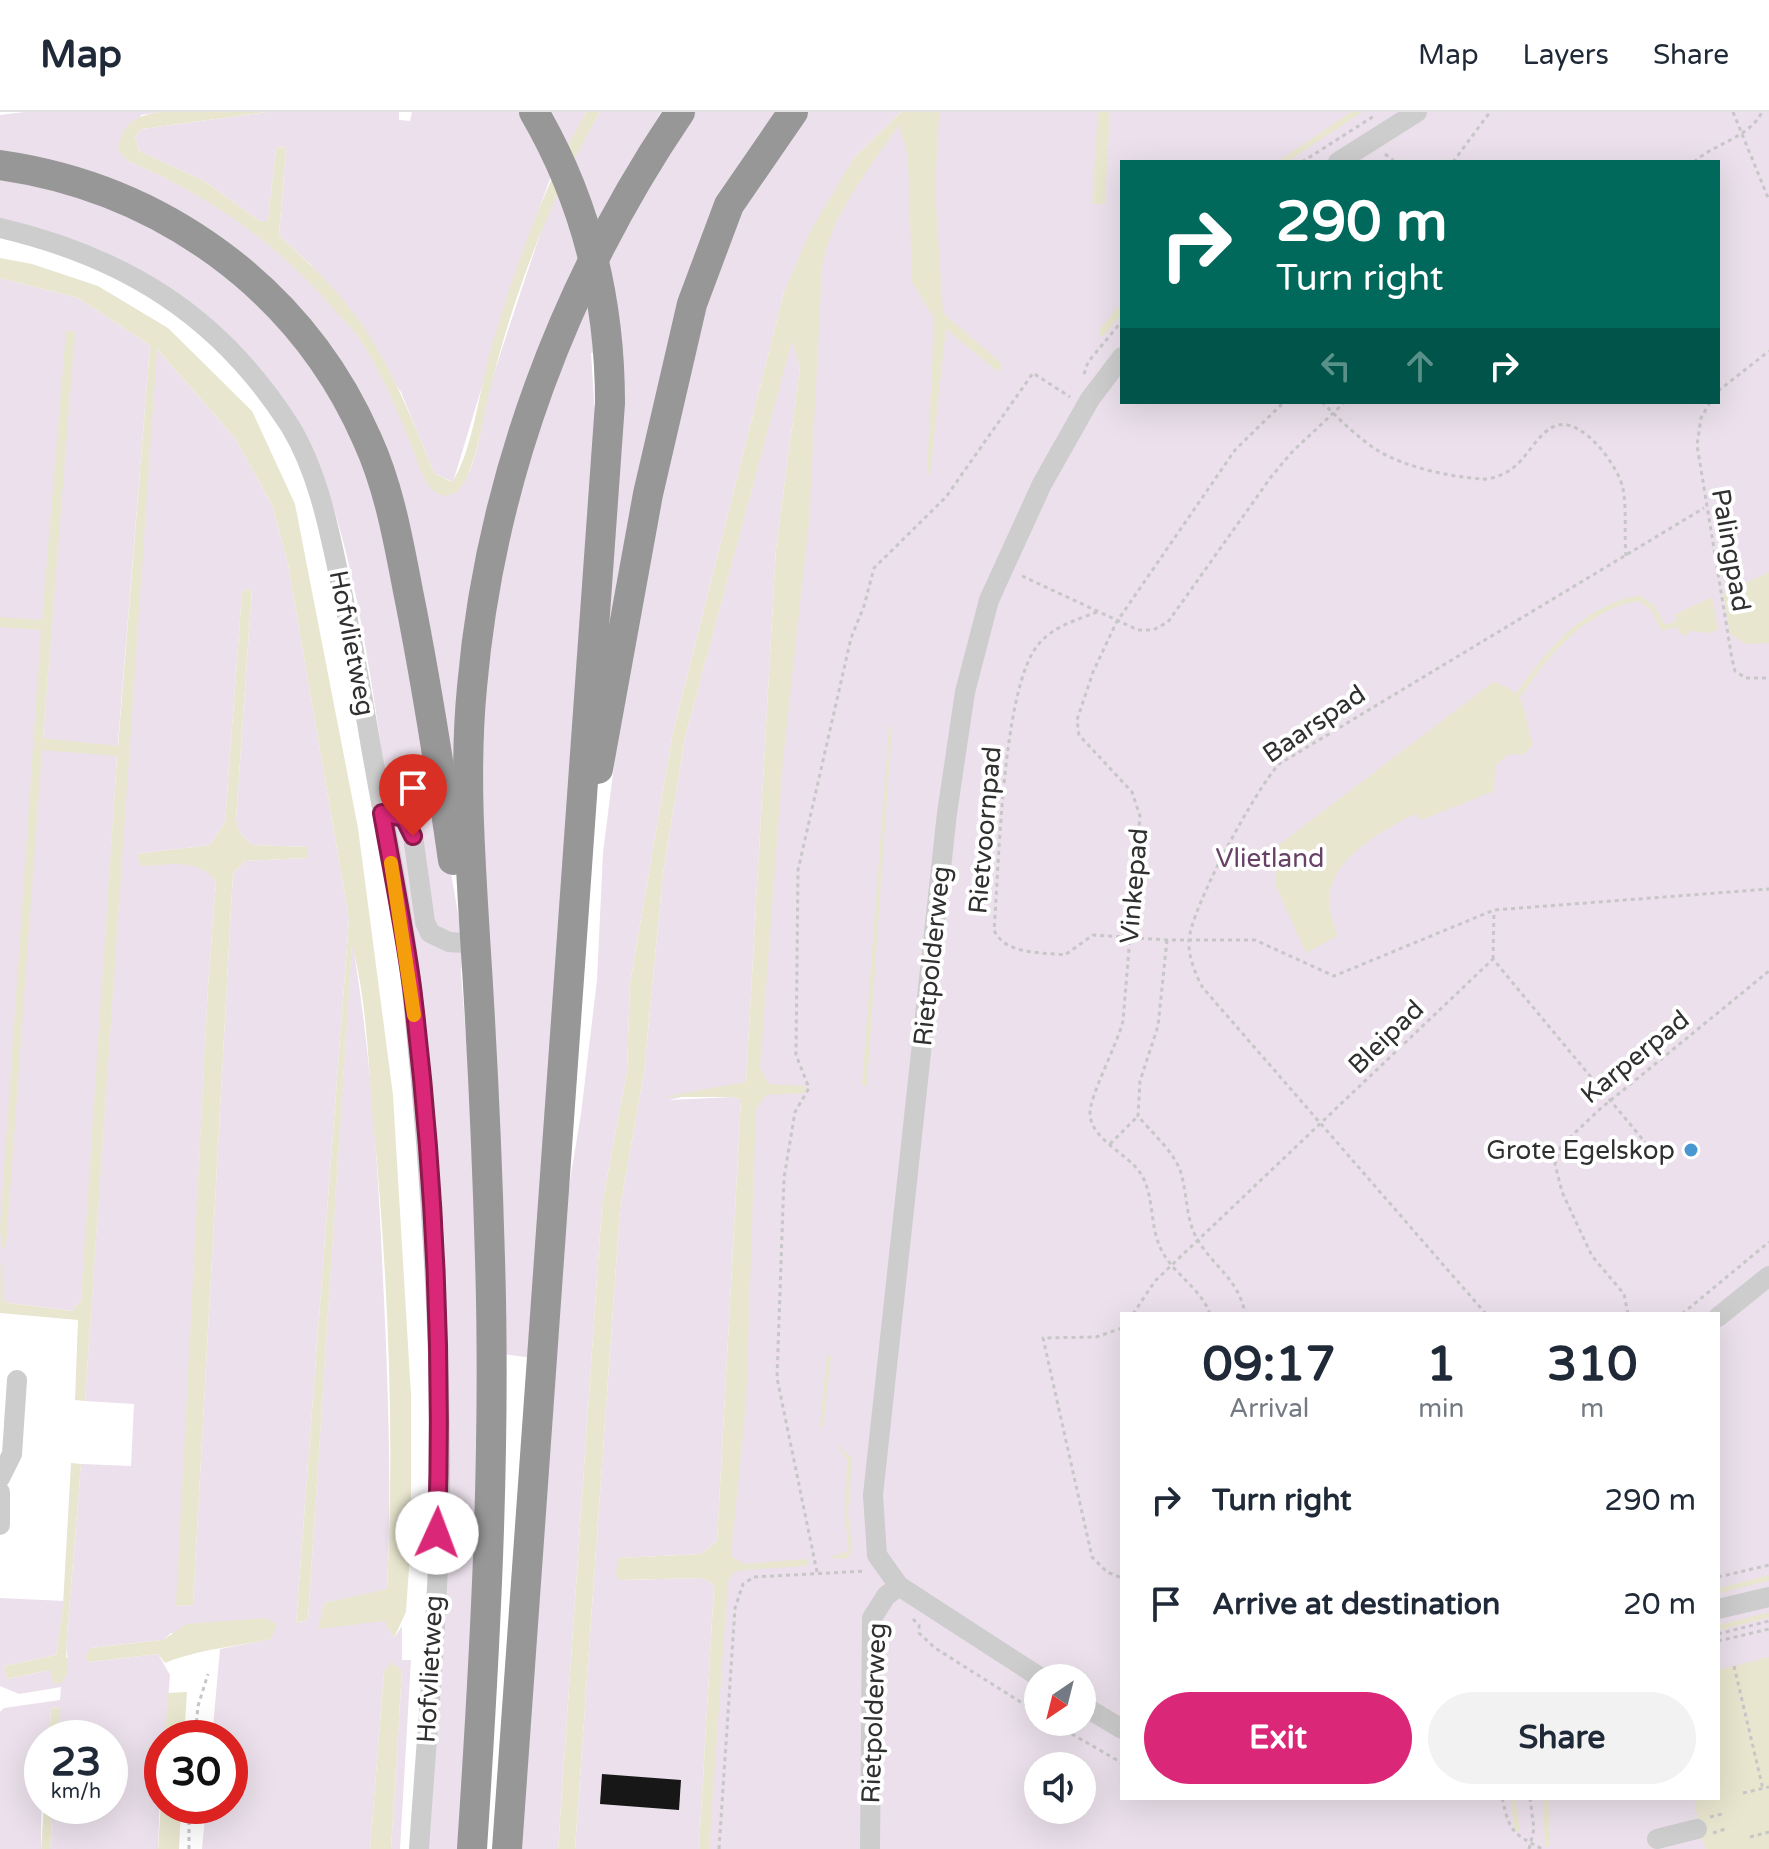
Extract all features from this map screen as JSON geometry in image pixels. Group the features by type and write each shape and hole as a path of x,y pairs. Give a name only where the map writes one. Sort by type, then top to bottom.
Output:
{"highway":[{"path":"507,1849 607,462 609,350 600,280 583,218 560,159 534,112"},
{"path":"472,1849 485,1659 492,1385 468,796 472,688 492,554 532,403 571,307 613,219 680,112"},
{"path":"579,849 608,727 648,494 695,293 729,205 793,112"},
{"path":"0,165 80,181 161,214 232,262 288,317 334,377 368,440 393,519 439,757 481,1085"}],"street":[{"path":"1341,160 1417,112"},
{"name":"Hofvlietweg","path":"0,228 47,239 91,255 171,298 210,330 250,371 292,430 324,508 360,678 412,986 432,1229 440,1446 433,1650 419,1849"},
{"name":"Rietpolderweg","path":"1024,1668 893,1591 875,1542 873,1495 947,813 965,692 982,622 1003,566 1042,484 1090,399 1120,360"},
{"path":"382,813 404,818 413,836 425,922 430,933 449,942 463,943"},
{"path":"1720,1315 1769,1276"},
{"path":"0,1478 12,1454 17,1380"},
{"path":"0,1492 0,1525"},
{"name":"Rietpolderweg","path":"870,1849 872,1618 893,1591"},
{"path":"1720,1609 1769,1597"},
{"path":"1096,1713 1120,1728"},
{"path":"1657,1839 1697,1829"}],"path":[{"path":"1305,160 1380,112"},
{"path":"1454,160 1490,112"},
{"path":"1733,112 1769,200"},
{"path":"1696,160 1707,150 1755,124 1762,112"},
{"path":"1088,362 1120,323"},
{"path":"1720,389 1769,351"},
{"path":"817,1572 777,1378 784,1178 795,1112 809,1088 796,1055 798,870 835,700 874,568 946,497 1033,373 1072,399 1090,399"},
{"name":"Vinkepad","path":"1209,1312 1193,1287 1162,1251 1155,1233 1148,1190 1141,1174 1093,1126 1090,1114 1092,1099 1117,1048 1123,1021 1138,803 1132,792 1084,744 1077,720 1093,672 1116,623 1235,450 1282,404"},
{"path":"1324,404 1379,451 1410,464 1485,480 1523,461 1533,445 1555,425 1564,425 1589,435 1616,468 1623,488 1626,556"},
{"path":"1003,566 1116,623 1138,630 1153,630 1168,622 1271,477 1343,404"},
{"name":"Palingpad","path":"1709,404 1696,432 1704,508 1735,671 1746,678 1769,678"},
{"name":"Baarspad","path":"1189,941 1245,813 1279,764 1704,508"},
{"name":"Rietvoornpad","path":"1097,612 1059,627 1039,643 1027,662 1012,724 1004,788 994,930 999,941 1009,947 1065,955 1093,935 1189,941 1255,940 1334,976 1494,910 1769,889"},
{"path":"1494,910 1493,959 1649,1147"},
{"path":"1167,940 1158,1026 1140,1081 1138,1116 1179,1168 1190,1222 1199,1243 1230,1275 1245,1312"},
{"path":"1189,941 1196,976 1203,988 1484,1312"},
{"name":"Bleipad","path":"1134,1312 1155,1281 1174,1267 1493,959"},
{"name":"Karperpad","path":"1628,1312 1624,1294 1592,1256 1562,1192 1555,1164 1561,1146 1576,1130 1769,971"},
{"path":"1110,1144 1138,1116"},
{"path":"1684,1312 1769,1242"},
{"path":"1120,1329 1096,1337 1043,1338 1092,1557 1107,1572 1120,1577"},
{"path":"1720,1577 1769,1565"},
{"path":"719,1849 735,1608 743,1584 754,1577 886,1569"},
{"path":"893,1591 919,1625 919,1633 935,1648 1024,1704"},
{"path":"1720,1633 1769,1621"},
{"path":"1720,1641 1769,1629"},
{"path":"1734,1666 1763,1789"},
{"path":"197,1720 208,1674"},
{"path":"1075,1736 1120,1762"},
{"path":"1743,1793 1769,1787"},
{"path":"1502,1800 1508,1826 1520,1839 1542,1849"},
{"path":"1529,1849 1534,1829 1530,1800"},
{"path":"189,1824 189,1849"},
{"path":"1750,1837 1769,1833"}],"green space":[{"path":"24,112 160,112 141,115 128,161 194,193 226,213 287,258 315,284 340,312 372,358 426,481 456,492 464,483 475,456 491,383 545,221 568,165 600,112 661,112 601,216 529,373 455,829 389,478 260,277 0,157 0,115"},
{"path":"267,112 399,112 399,120 410,121 412,112 586,112 550,179 522,255 453,482 434,473 401,392 311,265 279,235 286,147 276,148 268,221 261,222 204,181 139,151 135,136 142,129"},
{"path":"690,112 786,112 739,176 605,721 609,350 591,353 596,432 533,1358 502,1354 475,778 498,553 583,291"},
{"path":"807,112 901,112 854,158 784,292 673,732 630,983 627,1072 602,1204 558,1849 520,1849 568,1192 597,980 603,853 626,670 674,398 745,193"},
{"name":"Vlietland","path":"909,112 1769,112 1769,1849 705,1849 811,258 861,167"},
{"path":"0,176 91,197 194,249 281,325 321,378 347,426 372,487 410,632 463,943 461,973 479,1206 477,1538 460,1849 427,1849 445,1531 447,1403 442,1202 410,937 365,644 333,505 299,425 279,393 228,334 166,286 133,266 62,236 0,222"},
{"path":"0,278 78,298 150,345 117,755 81,1300 72,1311 8,1303 0,1307","holes":["71,368 43,738 41,630"]},
{"path":"792,339 800,367 776,548 746,1082 669,1100 733,1097 741,1100 717,1541 701,1554 619,1558 620,1580 703,1578 714,1585 699,1849 575,1849 620,1209 644,1072 663,874 685,737"},
{"path":"156,348 235,438 272,505 288,564 349,919 296,1623 308,1620 352,940 369,1067 381,1237 389,1434 387,1590 324,1603 319,1628 384,1620 394,1638 402,1626 402,1660 411,1660 400,1849 391,1849 402,1671 391,1663 384,1672 370,1849 202,1849 204,1824 248,1824 248,1720 214,1720 220,1649 271,1639 171,1633 163,1640 91,1648 88,1662 158,1654 170,1675 166,1720 144,1720 144,1824 159,1824 158,1849 50,1849 52,1824 128,1824 128,1720 59,1720 59,1707 51,1708 50,1720 24,1720 24,1824 41,1824 41,1849 0,1849 0,1712 4,1708 60,1700 61,1687 19,1694 0,1686 0,1598 64,1601 56,1655 4,1666 7,1679 50,1670 68,1657 66,1648 81,1464 131,1466 134,1404 85,1401","holes":["252,588 236,819 239,832 252,845 307,847 308,858 245,861 233,873 193,1605 177,1606 216,881 205,868 137,854 210,845 225,822 242,592"]}],"shaded area":[{"path":"160,112 267,112 142,129 135,136 139,151 204,181 261,222 268,220 276,148 286,147 279,235 328,283 361,323 397,387 434,473 452,482 465,455 490,352 531,229 556,169 586,112 600,112 564,180 534,250 508,324 471,468 458,491 442,495 429,486 390,395 363,344 310,283 238,222 185,189 128,161 118,150 122,134 131,123"},
{"path":"901,112 939,112 935,189 943,313 1001,363 1002,369 997,371 946,329 930,474 927,476 934,318 912,282 908,157 899,125 842,210 822,268 809,522 783,760 760,1068 769,1084 805,1086 806,1089 805,1093 766,1095 756,1109 746,1403 731,1556 744,1564 807,1559 809,1562 806,1566 734,1572 728,1581 709,1849 699,1849 714,1585 703,1578 619,1580 616,1572 618,1558 701,1554 717,1541 741,1100 733,1097 663,1097 746,1082 776,548 800,367 792,341 685,737 663,874 644,1072 620,1209 575,1849 558,1849 602,1204 627,1072 630,983 673,732 784,292 810,232 854,158"},
{"path":"1098,112 1110,112 1105,204 1092,204"},
{"path":"1351,112 1362,112 1290,160 1280,160"},
{"path":"0,258 32,264 98,286 168,328 252,411 295,504 358,828 393,1095 411,1395 411,1539 406,1612 394,1638 384,1621 318,1629 324,1603 387,1589 390,1413 386,1296 366,1032 352,945 308,1620 296,1623 349,919 288,564 272,505 235,438 157,349 85,1401 75,1400 78,1320 0,1313 1,1262 4,1264 3,1299 8,1303 72,1311 81,1300 117,756 42,750 6,1246 2,1248 0,1229 41,630 0,627 0,617 42,620 66,331 75,332 43,738 118,746 150,345 78,298 0,278"},
{"path":"1120,305 1120,316 1103,337 1099,330"},
{"path":"1769,572 1769,643 1746,644 1730,634 1723,594"},
{"path":"252,588 236,819 239,832 252,845 308,847 308,858 245,861 233,873 193,1605 176,1606 216,881 209,873 192,865 141,866 137,854 210,845 225,822 242,592"},
{"path":"1712,597 1718,630 1708,633 1691,631 1684,636 1677,629 1676,614"},
{"path":"1493,682 1514,692 1520,699 1533,745 1523,755 1509,754 1495,766 1494,791 1421,820 1414,814 1358,849 1337,874 1331,889 1329,905 1337,936 1306,953 1275,884 1280,844"},
{"path":"892,724 867,1084 864,1087 889,728"},
{"path":"827,1355 831,1356 823,1427 820,1426"},
{"path":"835,1443 852,1458 848,1513 852,1551 846,1559 829,1557 849,1551 845,1516 847,1459"},
{"path":"71,1463 81,1464 66,1648 68,1672 61,1683 54,1684 50,1670 7,1679 4,1666 56,1655 63,1605"},
{"path":"266,1618 277,1624 271,1639 204,1651 165,1663 158,1654 88,1662 85,1657 91,1648 163,1640 186,1624"},
{"path":"1769,1657 1769,1849 1706,1849 1695,1821 1698,1819 1694,1800 1720,1800 1720,1669"},
{"path":"391,1662 402,1671 391,1849 370,1849 384,1672"},
{"path":"187,1692 185,1720 166,1720 168,1693"},
{"path":"60,1707 59,1720 50,1720 51,1708"},
{"path":"43,1824 52,1824 50,1849 41,1849"},
{"path":"160,1824 180,1824 179,1849 158,1849"}],"building":[{"path":"602,1774 681,1780 679,1810 600,1804"}],"waterway":[{"path":"1519,694 1555,647 1602,611 1639,598 1653,608 1663,628 1676,624"},
{"path":"1720,1590 1769,1578"},
{"path":"1720,1627 1769,1615"},
{"path":"1513,1800 1517,1829"},
{"path":"1546,1800 1547,1844"}],"slow traffic":[{"path":"391,863 414,1015"}],"place":[{"name":"Grote Egelskop","path":"1691,1150"}],"route":[{"path":"413,836 404,818 382,813 412,986 432,1213 440,1446 437,1533"}]}
